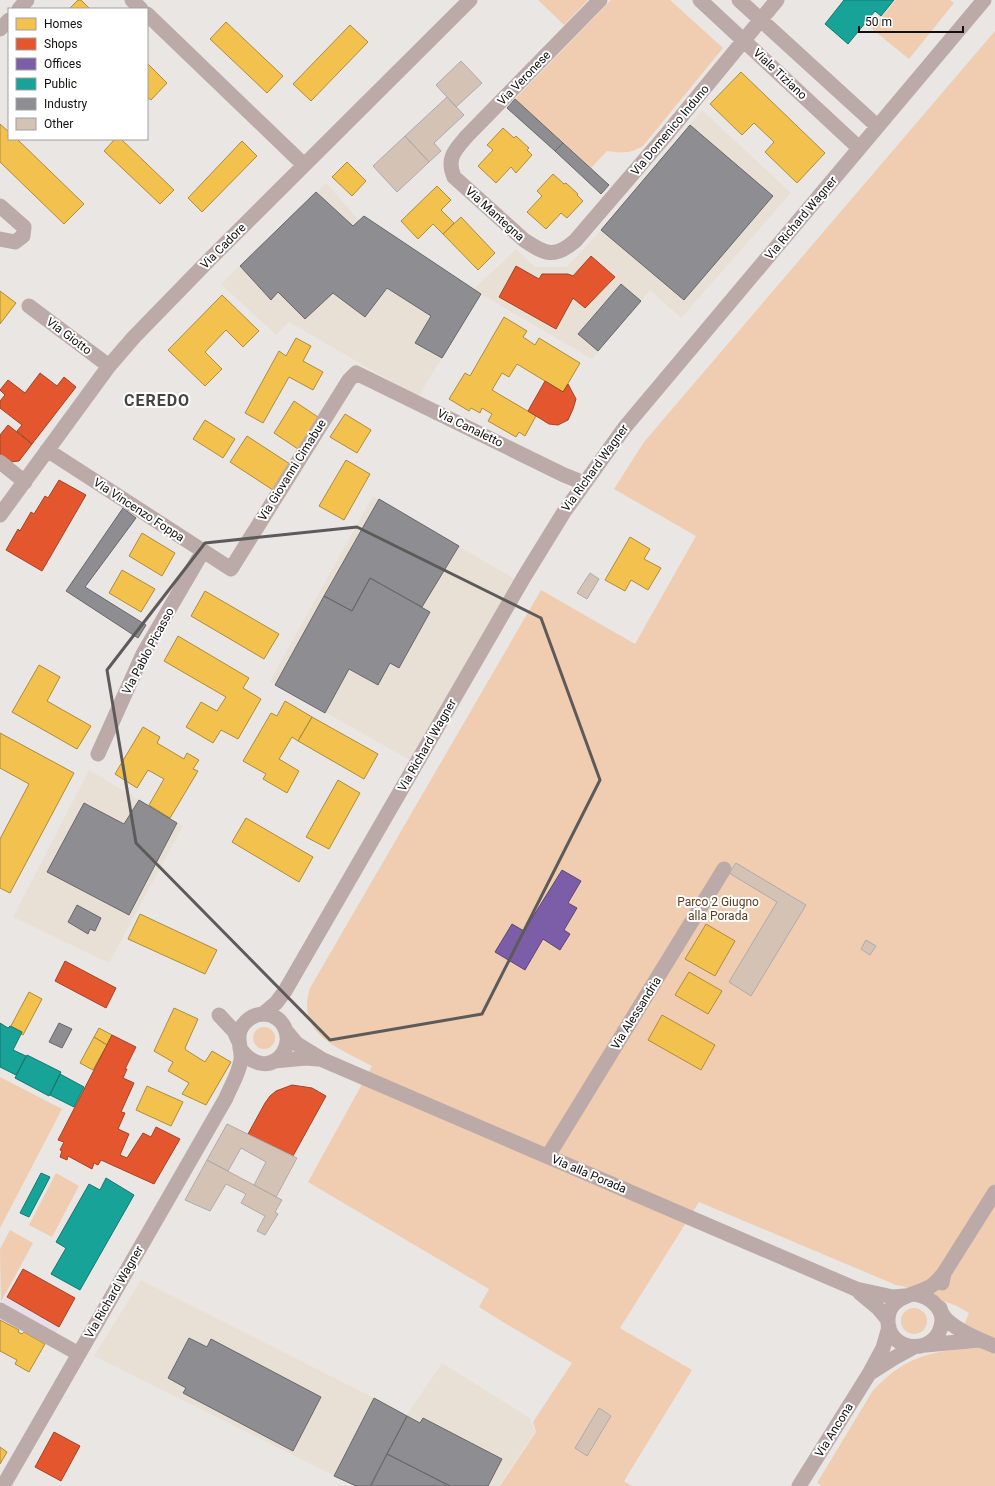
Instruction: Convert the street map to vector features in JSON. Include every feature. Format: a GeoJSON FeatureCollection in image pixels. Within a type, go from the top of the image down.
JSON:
{"type":"FeatureCollection","features":[{"type":"Feature","properties":{"kind":"street"},"geometry":{"type":"LineString","coordinates":[[20,8],[27,0]]}},
{"type":"Feature","properties":{"kind":"street"},"geometry":{"type":"LineString","coordinates":[[132,0],[140,8]]}},
{"type":"Feature","properties":{"kind":"street","name":"Via Cadore"},"geometry":{"type":"LineString","coordinates":[[0,515],[109,366],[155,315],[470,0]]}},
{"type":"Feature","properties":{"kind":"street","name":"Via Veronese"},"geometry":{"type":"LineString","coordinates":[[451,158],[455,150],[467,136],[600,0]]}},
{"type":"Feature","properties":{"kind":"street","name":"Viale Tiziano"},"geometry":{"type":"LineString","coordinates":[[700,0],[858,148]]}},
{"type":"Feature","properties":{"kind":"street"},"geometry":{"type":"LineString","coordinates":[[739,0],[877,126]]}},
{"type":"Feature","properties":{"kind":"street","name":"Via Domenico Induno"},"geometry":{"type":"LineString","coordinates":[[556,253],[575,241],[666,135],[777,0]]}},
{"type":"Feature","properties":{"kind":"street","name":"Via Richard Wagner"},"geometry":{"type":"LineString","coordinates":[[263,1014],[276,1003],[285,991],[524,577],[564,512],[584,483],[625,427],[795,226],[858,148],[984,0]]}},
{"type":"Feature","properties":{"kind":"street"},"geometry":{"type":"LineString","coordinates":[[148,15],[304,165]]}},
{"type":"Feature","properties":{"kind":"street"},"geometry":{"type":"LineString","coordinates":[[0,30],[8,21]]}},
{"type":"Feature","properties":{"kind":"street","name":"Via Mantegna"},"geometry":{"type":"LineString","coordinates":[[451,158],[450,168],[454,177],[474,196],[524,240],[536,248],[547,252],[556,253]]}},
{"type":"Feature","properties":{"kind":"street"},"geometry":{"type":"LineString","coordinates":[[0,206],[24,227],[23,236],[15,242],[0,239]]}},
{"type":"Feature","properties":{"kind":"street","name":"Via Giotto"},"geometry":{"type":"LineString","coordinates":[[29,306],[109,366]]}},
{"type":"Feature","properties":{"kind":"street","name":"Via Canaletto"},"geometry":{"type":"LineString","coordinates":[[356,373],[564,475],[584,483]]}},
{"type":"Feature","properties":{"kind":"street","name":"Via Giovanni Cimabue"},"geometry":{"type":"LineString","coordinates":[[231,569],[349,380],[356,373]]}},
{"type":"Feature","properties":{"kind":"street","name":"Via Vincenzo Foppa"},"geometry":{"type":"LineString","coordinates":[[47,450],[231,569]]}},
{"type":"Feature","properties":{"kind":"street"},"geometry":{"type":"LineString","coordinates":[[0,462],[25,482]]}},
{"type":"Feature","properties":{"kind":"street","name":"Via Pablo Picasso"},"geometry":{"type":"LineString","coordinates":[[98,754],[143,654],[203,551]]}},
{"type":"Feature","properties":{"kind":"street","name":"Via Alessandria"},"geometry":{"type":"LineString","coordinates":[[548,1156],[724,869]]}},
{"type":"Feature","properties":{"kind":"street","name":"Via Richard Wagner"},"geometry":{"type":"LineString","coordinates":[[285,991],[282,1006],[285,1029]]}},
{"type":"Feature","properties":{"kind":"street"},"geometry":{"type":"LineString","coordinates":[[239,1044],[240,1032],[243,1025],[248,1019],[256,1015],[263,1014],[275,1017],[285,1029],[288,1040],[286,1049],[281,1055],[271,1062],[258,1063],[244,1055],[239,1044],[234,1031],[219,1015],[231,1018],[248,1019]]}},
{"type":"Feature","properties":{"kind":"street","name":"Via alla Porada"},"geometry":{"type":"LineString","coordinates":[[285,1029],[297,1044],[322,1060],[856,1289],[893,1297],[909,1295]]}},
{"type":"Feature","properties":{"kind":"street","name":"Via Richard Wagner"},"geometry":{"type":"LineString","coordinates":[[3,1486],[226,1098],[240,1066],[241,1060],[239,1044]]}},
{"type":"Feature","properties":{"kind":"street","name":"Via alla Porada"},"geometry":{"type":"LineString","coordinates":[[271,1062],[306,1058],[322,1060]]}},
{"type":"Feature","properties":{"kind":"street","name":"Via Richard Wagner"},"geometry":{"type":"LineString","coordinates":[[226,1098],[245,1075],[271,1062]]}},
{"type":"Feature","properties":{"kind":"street"},"geometry":{"type":"LineString","coordinates":[[980,1340],[907,1346],[896,1340],[891,1334],[888,1323],[892,1306],[897,1300],[931,1286],[944,1274],[995,1192]]}},
{"type":"Feature","properties":{"kind":"street"},"geometry":{"type":"LineString","coordinates":[[920,1346],[931,1342],[939,1331],[941,1318],[940,1291],[944,1274]]}},
{"type":"Feature","properties":{"kind":"street","name":"Via alla Porada"},"geometry":{"type":"LineString","coordinates":[[856,1289],[878,1308],[888,1323]]}},
{"type":"Feature","properties":{"kind":"street"},"geometry":{"type":"LineString","coordinates":[[909,1295],[922,1295],[930,1298],[936,1304],[947,1321],[955,1327],[995,1346]]}},
{"type":"Feature","properties":{"kind":"street"},"geometry":{"type":"LineString","coordinates":[[0,1310],[78,1354]]}},
{"type":"Feature","properties":{"kind":"street","name":"Via Ancona"},"geometry":{"type":"LineString","coordinates":[[799,1486],[869,1374],[883,1348],[888,1323]]}},
{"type":"Feature","properties":{"kind":"street","name":"Via Ancona"},"geometry":{"type":"LineString","coordinates":[[869,1374],[894,1358],[920,1346]]}},
{"type":"Feature","properties":{"kind":"highlighted area"},"geometry":{"type":"Polygon","coordinates":[[[357,527],[541,618],[600,780],[482,1014],[330,1040],[136,843],[107,670],[205,543],[357,527]]]}},
{"type":"Feature","properties":{"kind":"shaded area"},"geometry":{"type":"Polygon","coordinates":[[[702,110],[791,193],[681,318],[650,290],[592,359],[481,294],[418,397],[289,322],[276,335],[221,284],[326,183],[359,220],[364,216],[474,289],[516,249],[535,267],[567,267],[601,230],[702,110]]]}},
{"type":"Feature","properties":{"kind":"shaded area"},"geometry":{"type":"Polygon","coordinates":[[[373,496],[518,581],[413,762],[270,681],[373,496]]]}},
{"type":"Feature","properties":{"kind":"shaded area"},"geometry":{"type":"Polygon","coordinates":[[[89,770],[183,826],[109,963],[13,917],[89,770]]]}},
{"type":"Feature","properties":{"kind":"shaded area"},"geometry":{"type":"Polygon","coordinates":[[[23,1269],[75,1298],[54,1336],[0,1306],[23,1269]]]}},
{"type":"Feature","properties":{"kind":"shaded area"},"geometry":{"type":"Polygon","coordinates":[[[141,1280],[374,1398],[406,1416],[442,1363],[530,1418],[535,1432],[499,1486],[355,1486],[94,1356],[141,1280]]]}},
{"type":"Feature","properties":{"kind":"green space"},"geometry":{"type":"Polygon","coordinates":[[[538,0],[588,0],[564,25],[538,0]]]}},
{"type":"Feature","properties":{"kind":"green space"},"geometry":{"type":"Polygon","coordinates":[[[611,0],[670,0],[723,48],[643,146],[625,152],[607,151],[591,168],[515,99],[611,0]]]}},
{"type":"Feature","properties":{"kind":"green space"},"geometry":{"type":"Polygon","coordinates":[[[896,0],[950,0],[954,3],[909,59],[872,29],[896,0]]]}},
{"type":"Feature","properties":{"kind":"green space","name":"Parco 2 Giugno alla Porada"},"geometry":{"type":"Polygon","coordinates":[[[995,31],[995,1486],[822,1486],[817,1483],[872,1392],[890,1375],[908,1362],[929,1354],[954,1350],[969,1313],[957,1306],[896,1285],[699,1202],[620,1328],[692,1370],[624,1481],[632,1486],[500,1486],[536,1432],[533,1422],[572,1363],[479,1307],[489,1289],[308,1182],[372,1066],[334,1046],[323,1038],[314,1028],[309,1017],[307,1004],[310,988],[541,590],[635,644],[696,536],[614,489],[644,442],[995,31]]]}},
{"type":"Feature","properties":{"kind":"green space"},"geometry":{"type":"Polygon","coordinates":[[[264,1027],[272,1030],[275,1038],[272,1046],[264,1049],[256,1046],[253,1038],[256,1030],[264,1027]]]}},
{"type":"Feature","properties":{"kind":"green space"},"geometry":{"type":"Polygon","coordinates":[[[0,1077],[62,1109],[0,1228],[0,1077]]]}},
{"type":"Feature","properties":{"kind":"green space"},"geometry":{"type":"Polygon","coordinates":[[[56,1173],[79,1186],[52,1237],[29,1225],[56,1173]]]}},
{"type":"Feature","properties":{"kind":"green space"},"geometry":{"type":"Polygon","coordinates":[[[10,1230],[33,1243],[1,1302],[0,1249],[10,1230]]]}},
{"type":"Feature","properties":{"kind":"green space"},"geometry":{"type":"Polygon","coordinates":[[[914,1308],[923,1312],[927,1321],[923,1330],[914,1334],[905,1330],[901,1321],[905,1312],[914,1308]]]}},
{"type":"Feature","properties":{"kind":"building: Homes"},"geometry":{"type":"Polygon","coordinates":[[[78,0],[81,0],[89,8],[70,8],[78,0]]]}},
{"type":"Feature","properties":{"kind":"building: Homes"},"geometry":{"type":"Polygon","coordinates":[[[226,22],[283,76],[267,93],[210,39],[226,22]]]}},
{"type":"Feature","properties":{"kind":"building: Homes"},"geometry":{"type":"Polygon","coordinates":[[[350,25],[368,42],[311,101],[293,84],[350,25]]]}},
{"type":"Feature","properties":{"kind":"building: Homes"},"geometry":{"type":"Polygon","coordinates":[[[148,64],[167,83],[151,100],[148,98],[148,64]]]}},
{"type":"Feature","properties":{"kind":"building: Homes"},"geometry":{"type":"Polygon","coordinates":[[[741,72],[825,153],[797,183],[765,152],[774,142],[754,123],[742,135],[710,104],[741,72]]]}},
{"type":"Feature","properties":{"kind":"building: Homes"},"geometry":{"type":"Polygon","coordinates":[[[0,124],[8,131],[8,140],[18,140],[84,204],[64,224],[0,162],[0,124]]]}},
{"type":"Feature","properties":{"kind":"building: Homes"},"geometry":{"type":"Polygon","coordinates":[[[503,128],[514,138],[516,136],[529,148],[527,150],[532,155],[516,173],[511,167],[496,183],[478,166],[493,150],[487,145],[503,128]]]}},
{"type":"Feature","properties":{"kind":"building: Homes"},"geometry":{"type":"Polygon","coordinates":[[[114,140],[122,140],[174,190],[160,204],[104,151],[114,140]]]}},
{"type":"Feature","properties":{"kind":"building: Homes"},"geometry":{"type":"Polygon","coordinates":[[[242,141],[257,156],[202,212],[188,198],[242,141]]]}},
{"type":"Feature","properties":{"kind":"building: Homes"},"geometry":{"type":"Polygon","coordinates":[[[347,162],[366,181],[352,196],[332,177],[347,162]]]}},
{"type":"Feature","properties":{"kind":"building: Homes"},"geometry":{"type":"Polygon","coordinates":[[[553,174],[564,184],[566,183],[583,201],[567,218],[561,213],[546,229],[527,212],[542,196],[537,191],[553,174]]]}},
{"type":"Feature","properties":{"kind":"building: Homes"},"geometry":{"type":"Polygon","coordinates":[[[437,186],[451,200],[441,210],[454,223],[443,234],[433,224],[418,239],[401,221],[437,186]]]}},
{"type":"Feature","properties":{"kind":"building: Homes"},"geometry":{"type":"Polygon","coordinates":[[[461,217],[495,253],[478,270],[443,234],[461,217]]]}},
{"type":"Feature","properties":{"kind":"building: Homes"},"geometry":{"type":"Polygon","coordinates":[[[0,291],[16,303],[0,324],[0,291]]]}},
{"type":"Feature","properties":{"kind":"building: Homes"},"geometry":{"type":"Polygon","coordinates":[[[222,295],[259,331],[243,347],[226,330],[205,352],[222,369],[205,386],[168,350],[222,295]]]}},
{"type":"Feature","properties":{"kind":"building: Homes"},"geometry":{"type":"Polygon","coordinates":[[[504,317],[527,331],[523,337],[535,345],[539,338],[580,363],[563,392],[517,364],[509,377],[502,373],[492,390],[536,416],[525,436],[519,432],[516,437],[488,421],[492,414],[482,408],[480,413],[471,408],[469,411],[449,399],[465,373],[470,376],[504,317]]]}},
{"type":"Feature","properties":{"kind":"building: Homes"},"geometry":{"type":"Polygon","coordinates":[[[296,338],[311,346],[303,361],[323,372],[313,390],[289,377],[263,423],[245,413],[279,351],[286,356],[296,338]]]}},
{"type":"Feature","properties":{"kind":"building: Homes"},"geometry":{"type":"Polygon","coordinates":[[[294,401],[318,417],[298,449],[274,433],[294,401]]]}},
{"type":"Feature","properties":{"kind":"building: Homes"},"geometry":{"type":"Polygon","coordinates":[[[345,414],[371,430],[357,453],[330,437],[345,414]]]}},
{"type":"Feature","properties":{"kind":"building: Homes"},"geometry":{"type":"Polygon","coordinates":[[[205,420],[235,439],[223,458],[193,439],[205,420]]]}},
{"type":"Feature","properties":{"kind":"building: Homes"},"geometry":{"type":"Polygon","coordinates":[[[247,436],[293,466],[276,492],[230,462],[247,436]]]}},
{"type":"Feature","properties":{"kind":"building: Homes"},"geometry":{"type":"Polygon","coordinates":[[[346,460],[370,474],[344,520],[319,506],[346,460]]]}},
{"type":"Feature","properties":{"kind":"building: Homes"},"geometry":{"type":"Polygon","coordinates":[[[142,533],[175,553],[162,576],[129,556],[142,533]]]}},
{"type":"Feature","properties":{"kind":"building: Homes"},"geometry":{"type":"Polygon","coordinates":[[[630,537],[650,549],[644,559],[661,568],[648,590],[631,580],[625,591],[605,580],[630,537]]]}},
{"type":"Feature","properties":{"kind":"building: Homes"},"geometry":{"type":"Polygon","coordinates":[[[122,570],[155,589],[141,612],[109,593],[122,570]]]}},
{"type":"Feature","properties":{"kind":"building: Homes"},"geometry":{"type":"Polygon","coordinates":[[[205,591],[279,634],[264,659],[191,616],[205,591]]]}},
{"type":"Feature","properties":{"kind":"building: Homes"},"geometry":{"type":"Polygon","coordinates":[[[178,636],[249,678],[243,688],[261,699],[238,739],[221,730],[213,743],[186,727],[201,702],[217,711],[226,697],[164,661],[178,636]]]}},
{"type":"Feature","properties":{"kind":"building: Homes"},"geometry":{"type":"Polygon","coordinates":[[[39,665],[60,677],[47,701],[91,726],[77,749],[12,712],[39,665]]]}},
{"type":"Feature","properties":{"kind":"building: Homes"},"geometry":{"type":"Polygon","coordinates":[[[285,701],[312,717],[298,741],[292,737],[279,759],[299,771],[287,793],[263,779],[266,774],[243,761],[271,713],[277,716],[285,701]]]}},
{"type":"Feature","properties":{"kind":"building: Homes"},"geometry":{"type":"Polygon","coordinates":[[[312,717],[378,754],[364,779],[298,741],[312,717]]]}},
{"type":"Feature","properties":{"kind":"building: Homes"},"geometry":{"type":"Polygon","coordinates":[[[143,727],[160,737],[157,743],[184,759],[187,753],[199,760],[193,769],[198,771],[170,818],[149,805],[164,779],[148,770],[137,788],[115,774],[143,727]]]}},
{"type":"Feature","properties":{"kind":"building: Homes"},"geometry":{"type":"Polygon","coordinates":[[[0,733],[74,773],[10,893],[0,888],[0,839],[29,784],[0,768],[0,733]]]}},
{"type":"Feature","properties":{"kind":"building: Homes"},"geometry":{"type":"Polygon","coordinates":[[[338,780],[360,793],[329,849],[306,837],[338,780]]]}},
{"type":"Feature","properties":{"kind":"building: Homes"},"geometry":{"type":"Polygon","coordinates":[[[246,818],[313,857],[299,882],[232,842],[246,818]]]}},
{"type":"Feature","properties":{"kind":"building: Homes"},"geometry":{"type":"Polygon","coordinates":[[[140,914],[217,950],[205,974],[128,939],[140,914]]]}},
{"type":"Feature","properties":{"kind":"building: Homes"},"geometry":{"type":"Polygon","coordinates":[[[706,924],[735,941],[715,976],[685,959],[706,924]]]}},
{"type":"Feature","properties":{"kind":"building: Homes"},"geometry":{"type":"Polygon","coordinates":[[[689,972],[722,991],[708,1014],[675,995],[689,972]]]}},
{"type":"Feature","properties":{"kind":"building: Homes"},"geometry":{"type":"Polygon","coordinates":[[[29,992],[42,999],[23,1035],[21,1034],[22,1032],[11,1026],[29,992]]]}},
{"type":"Feature","properties":{"kind":"building: Homes"},"geometry":{"type":"Polygon","coordinates":[[[174,1008],[198,1019],[185,1048],[186,1050],[205,1062],[212,1051],[231,1062],[206,1105],[182,1094],[189,1083],[168,1071],[173,1062],[154,1051],[174,1008]]]}},
{"type":"Feature","properties":{"kind":"building: Homes"},"geometry":{"type":"Polygon","coordinates":[[[662,1015],[715,1045],[701,1070],[648,1040],[662,1015]]]}},
{"type":"Feature","properties":{"kind":"building: Homes"},"geometry":{"type":"Polygon","coordinates":[[[99,1028],[112,1035],[107,1045],[94,1037],[99,1028]]]}},
{"type":"Feature","properties":{"kind":"building: Homes"},"geometry":{"type":"Polygon","coordinates":[[[94,1037],[107,1045],[93,1070],[80,1063],[94,1037]]]}},
{"type":"Feature","properties":{"kind":"building: Homes"},"geometry":{"type":"Polygon","coordinates":[[[147,1086],[183,1102],[171,1126],[136,1110],[147,1086]]]}},
{"type":"Feature","properties":{"kind":"building: Homes"},"geometry":{"type":"Polygon","coordinates":[[[0,1320],[19,1330],[18,1332],[22,1334],[24,1332],[45,1344],[29,1372],[15,1364],[17,1360],[0,1351],[0,1320]]]}},
{"type":"Feature","properties":{"kind":"building: Homes"},"geometry":{"type":"Polygon","coordinates":[[[0,1447],[7,1452],[0,1464],[0,1447]]]}},
{"type":"Feature","properties":{"kind":"building: Shops"},"geometry":{"type":"Polygon","coordinates":[[[591,256],[615,277],[585,308],[573,298],[556,329],[499,297],[516,266],[539,279],[542,274],[568,274],[573,276],[591,256]]]}},
{"type":"Feature","properties":{"kind":"building: Shops"},"geometry":{"type":"Polygon","coordinates":[[[40,373],[57,386],[64,377],[76,387],[32,444],[17,431],[22,425],[0,408],[0,401],[5,395],[0,390],[8,380],[25,393],[40,373]]]}},
{"type":"Feature","properties":{"kind":"building: Shops"},"geometry":{"type":"Polygon","coordinates":[[[545,381],[563,392],[568,384],[576,399],[568,420],[558,425],[549,424],[528,411],[545,381]]]}},
{"type":"Feature","properties":{"kind":"building: Shops"},"geometry":{"type":"Polygon","coordinates":[[[8,425],[32,444],[19,461],[10,462],[0,454],[0,435],[8,425]]]}},
{"type":"Feature","properties":{"kind":"building: Shops"},"geometry":{"type":"Polygon","coordinates":[[[59,480],[86,495],[42,571],[6,550],[18,529],[20,531],[31,512],[34,514],[45,496],[48,498],[59,480]]]}},
{"type":"Feature","properties":{"kind":"building: Shops"},"geometry":{"type":"Polygon","coordinates":[[[65,961],[116,988],[106,1008],[55,981],[65,961]]]}},
{"type":"Feature","properties":{"kind":"building: Shops"},"geometry":{"type":"Polygon","coordinates":[[[112,1035],[136,1047],[125,1069],[127,1069],[123,1078],[134,1083],[121,1112],[125,1113],[118,1129],[129,1134],[120,1155],[127,1158],[143,1133],[151,1137],[156,1127],[180,1139],[154,1184],[101,1160],[98,1165],[94,1163],[92,1169],[68,1156],[67,1160],[60,1157],[62,1151],[60,1150],[64,1142],[58,1140],[112,1035]]]}},
{"type":"Feature","properties":{"kind":"building: Shops"},"geometry":{"type":"Polygon","coordinates":[[[292,1085],[312,1088],[326,1096],[293,1156],[248,1134],[270,1096],[276,1091],[292,1085]]]}},
{"type":"Feature","properties":{"kind":"building: Shops"},"geometry":{"type":"Polygon","coordinates":[[[23,1269],[75,1298],[59,1327],[7,1297],[23,1269]]]}},
{"type":"Feature","properties":{"kind":"building: Shops"},"geometry":{"type":"Polygon","coordinates":[[[54,1432],[80,1446],[61,1481],[35,1467],[54,1432]]]}},
{"type":"Feature","properties":{"kind":"building: Offices"},"geometry":{"type":"Polygon","coordinates":[[[562,870],[581,881],[568,903],[577,908],[564,930],[570,934],[560,950],[543,939],[525,970],[495,952],[512,924],[524,931],[562,870]]]}},
{"type":"Feature","properties":{"kind":"building: Public"},"geometry":{"type":"Polygon","coordinates":[[[844,0],[894,0],[881,16],[875,11],[848,44],[825,24],[844,0]]]}},
{"type":"Feature","properties":{"kind":"building: Public"},"geometry":{"type":"Polygon","coordinates":[[[0,1023],[8,1028],[10,1026],[22,1032],[13,1050],[26,1056],[16,1075],[0,1067],[0,1023]]]}},
{"type":"Feature","properties":{"kind":"building: Public"},"geometry":{"type":"Polygon","coordinates":[[[27,1055],[61,1072],[49,1096],[15,1078],[27,1055]]]}},
{"type":"Feature","properties":{"kind":"building: Public"},"geometry":{"type":"Polygon","coordinates":[[[60,1074],[84,1087],[74,1107],[50,1095],[60,1074]]]}},
{"type":"Feature","properties":{"kind":"building: Public"},"geometry":{"type":"Polygon","coordinates":[[[41,1173],[50,1177],[29,1217],[20,1213],[41,1173]]]}},
{"type":"Feature","properties":{"kind":"building: Public"},"geometry":{"type":"Polygon","coordinates":[[[106,1178],[134,1195],[80,1290],[51,1274],[66,1248],[56,1242],[89,1184],[100,1190],[106,1178]]]}},
{"type":"Feature","properties":{"kind":"building: Industry"},"geometry":{"type":"Polygon","coordinates":[[[515,99],[563,143],[555,151],[507,108],[515,99]]]}},
{"type":"Feature","properties":{"kind":"building: Industry"},"geometry":{"type":"Polygon","coordinates":[[[690,125],[773,196],[684,300],[601,230],[690,125]]]}},
{"type":"Feature","properties":{"kind":"building: Industry"},"geometry":{"type":"Polygon","coordinates":[[[563,143],[609,185],[601,194],[555,151],[563,143]]]}},
{"type":"Feature","properties":{"kind":"building: Industry"},"geometry":{"type":"Polygon","coordinates":[[[316,192],[353,226],[364,216],[481,294],[442,358],[415,343],[431,316],[387,288],[365,317],[333,293],[305,319],[278,292],[271,300],[240,266],[316,192]]]}},
{"type":"Feature","properties":{"kind":"building: Industry"},"geometry":{"type":"Polygon","coordinates":[[[621,284],[641,301],[598,351],[578,334],[621,284]]]}},
{"type":"Feature","properties":{"kind":"building: Industry"},"geometry":{"type":"Polygon","coordinates":[[[379,499],[459,546],[422,607],[370,578],[352,611],[324,596],[379,499]]]}},
{"type":"Feature","properties":{"kind":"building: Industry"},"geometry":{"type":"Polygon","coordinates":[[[123,508],[136,518],[85,587],[146,625],[138,638],[66,591],[123,508]]]}},
{"type":"Feature","properties":{"kind":"building: Industry"},"geometry":{"type":"Polygon","coordinates":[[[370,578],[430,612],[399,668],[390,663],[378,685],[349,669],[325,713],[275,685],[324,596],[352,611],[370,578]]]}},
{"type":"Feature","properties":{"kind":"building: Industry"},"geometry":{"type":"Polygon","coordinates":[[[139,800],[177,823],[129,915],[47,872],[84,803],[124,824],[139,800]]]}},
{"type":"Feature","properties":{"kind":"building: Industry"},"geometry":{"type":"Polygon","coordinates":[[[77,905],[101,918],[95,931],[90,929],[88,934],[68,922],[77,905]]]}},
{"type":"Feature","properties":{"kind":"building: Industry"},"geometry":{"type":"Polygon","coordinates":[[[59,1023],[72,1029],[62,1048],[49,1042],[59,1023]]]}},
{"type":"Feature","properties":{"kind":"building: Industry"},"geometry":{"type":"Polygon","coordinates":[[[189,1338],[207,1347],[211,1339],[321,1397],[293,1451],[183,1393],[186,1388],[168,1378],[189,1338]]]}},
{"type":"Feature","properties":{"kind":"building: Industry"},"geometry":{"type":"Polygon","coordinates":[[[374,1398],[407,1416],[370,1486],[356,1486],[334,1476],[374,1398]]]}},
{"type":"Feature","properties":{"kind":"building: Industry"},"geometry":{"type":"Polygon","coordinates":[[[407,1416],[420,1423],[423,1418],[502,1459],[488,1486],[450,1486],[387,1454],[407,1416]]]}},
{"type":"Feature","properties":{"kind":"building: Industry"},"geometry":{"type":"Polygon","coordinates":[[[387,1454],[450,1486],[371,1486],[387,1454]]]}},
{"type":"Feature","properties":{"kind":"building: Other"},"geometry":{"type":"Polygon","coordinates":[[[461,61],[482,83],[456,107],[436,85],[461,61]]]}},
{"type":"Feature","properties":{"kind":"building: Other"},"geometry":{"type":"Polygon","coordinates":[[[447,97],[464,115],[434,143],[441,151],[429,162],[405,136],[447,97]]]}},
{"type":"Feature","properties":{"kind":"building: Other"},"geometry":{"type":"Polygon","coordinates":[[[405,136],[429,162],[397,192],[373,166],[405,136]]]}},
{"type":"Feature","properties":{"kind":"building: Other"},"geometry":{"type":"Polygon","coordinates":[[[590,573],[599,579],[587,599],[577,593],[590,573]]]}},
{"type":"Feature","properties":{"kind":"building: Other"},"geometry":{"type":"Polygon","coordinates":[[[736,863],[806,905],[751,996],[729,982],[777,902],[729,873],[736,863]]]}},
{"type":"Feature","properties":{"kind":"building: Other"},"geometry":{"type":"Polygon","coordinates":[[[866,940],[876,946],[870,955],[861,949],[866,940]]]}},
{"type":"Feature","properties":{"kind":"building: Other"},"geometry":{"type":"Polygon","coordinates":[[[227,1124],[297,1158],[276,1197],[254,1185],[266,1162],[241,1148],[228,1171],[207,1160],[227,1124]]]}},
{"type":"Feature","properties":{"kind":"building: Other"},"geometry":{"type":"Polygon","coordinates":[[[207,1160],[282,1200],[275,1212],[278,1214],[265,1235],[257,1231],[265,1216],[241,1203],[246,1194],[226,1184],[210,1211],[185,1200],[207,1160]]]}},
{"type":"Feature","properties":{"kind":"building: Other"},"geometry":{"type":"Polygon","coordinates":[[[599,1408],[611,1416],[587,1456],[575,1448],[599,1408]]]}},
{"type":"Feature","properties":{"kind":"district","name":"CEREDO"},"geometry":{"type":"Point","coordinates":[157,400]}}]}
